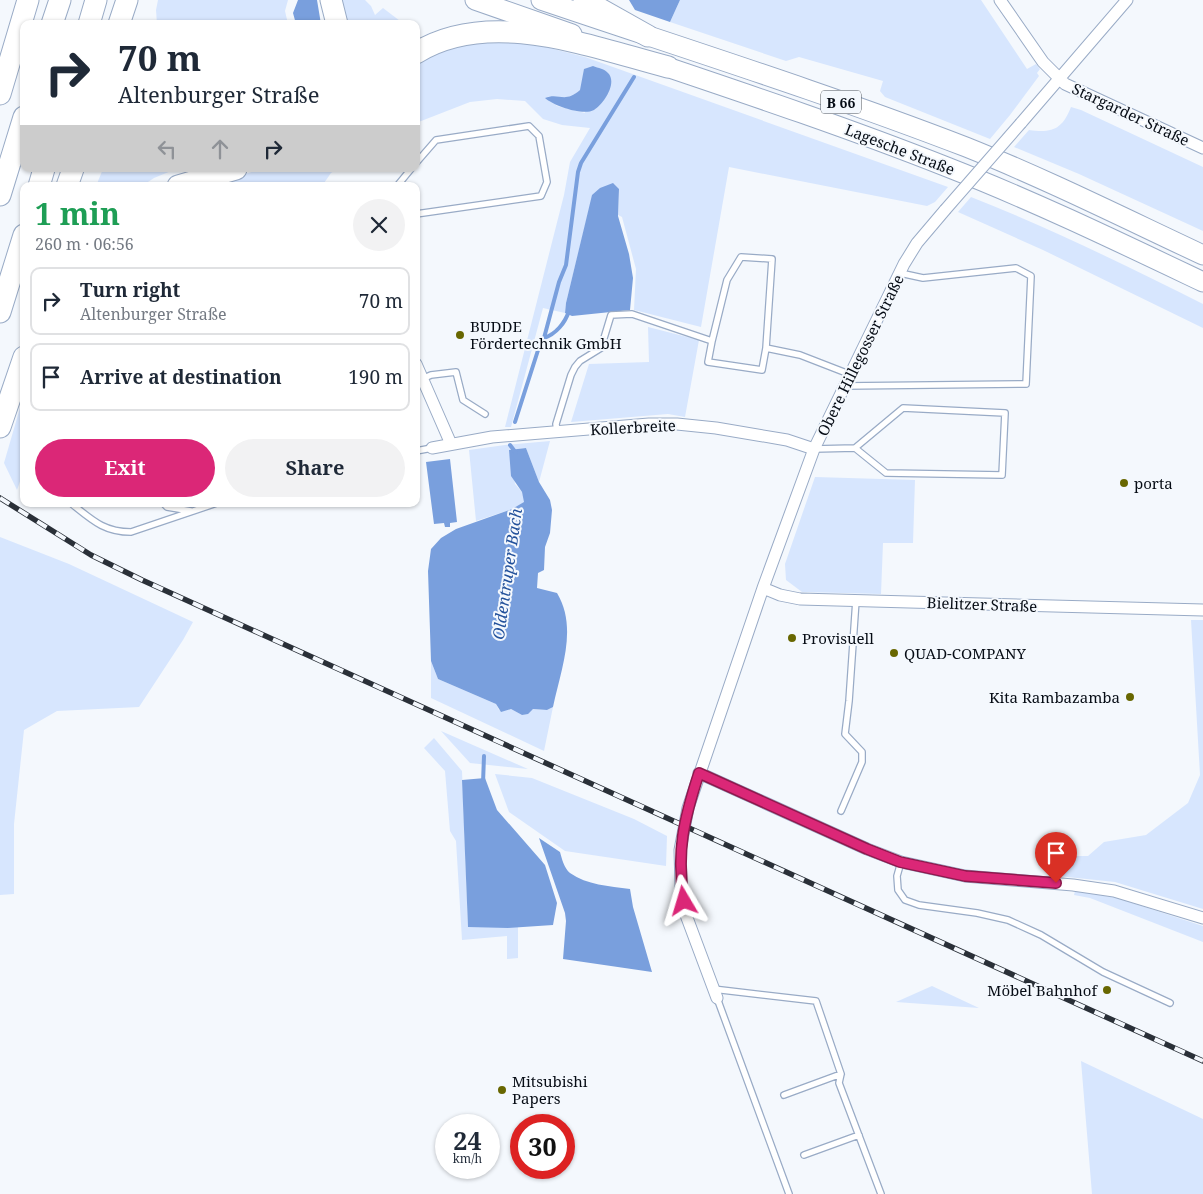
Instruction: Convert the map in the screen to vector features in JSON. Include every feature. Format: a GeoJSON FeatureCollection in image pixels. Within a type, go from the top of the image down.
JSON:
{"type":"FeatureCollection","features":[{"type":"Feature","properties":{"kind":"highway"},"geometry":{"type":"LineString","coordinates":[[22,20],[28,0]]}},
{"type":"Feature","properties":{"kind":"highway"},"geometry":{"type":"LineString","coordinates":[[53,20],[60,0]]}},
{"type":"Feature","properties":{"kind":"highway"},"geometry":{"type":"LineString","coordinates":[[90,20],[96,0]]}},
{"type":"Feature","properties":{"kind":"highway"},"geometry":{"type":"LineString","coordinates":[[120,20],[127,0]]}},
{"type":"Feature","properties":{"kind":"highway"},"geometry":{"type":"LineString","coordinates":[[132,20],[135,0]]}},
{"type":"Feature","properties":{"kind":"highway"},"geometry":{"type":"LineString","coordinates":[[330,0],[335,20]]}},
{"type":"Feature","properties":{"kind":"highway","name":"Lagesche Straße"},"geometry":{"type":"LineString","coordinates":[[475,0],[806,114],[950,168],[1071,219],[1203,282]]}},
{"type":"Feature","properties":{"kind":"highway","name":"Lagesche Straße"},"geometry":{"type":"LineString","coordinates":[[541,0],[812,92],[965,147],[1032,175],[1203,255]]}},
{"type":"Feature","properties":{"kind":"highway"},"geometry":{"type":"LineString","coordinates":[[584,0],[648,36]]}},
{"type":"Feature","properties":{"kind":"highway"},"geometry":{"type":"LineString","coordinates":[[0,94],[20,27]]}},
{"type":"Feature","properties":{"kind":"highway"},"geometry":{"type":"LineString","coordinates":[[420,51],[439,42],[460,36],[480,32],[510,33],[556,37],[668,67]]}},
{"type":"Feature","properties":{"kind":"highway"},"geometry":{"type":"LineString","coordinates":[[0,195],[20,131]]}},
{"type":"Feature","properties":{"kind":"highway"},"geometry":{"type":"LineString","coordinates":[[192,182],[226,172]]}},
{"type":"Feature","properties":{"kind":"highway"},"geometry":{"type":"LineString","coordinates":[[0,312],[20,248]]}},
{"type":"Feature","properties":{"kind":"highway"},"geometry":{"type":"LineString","coordinates":[[0,427],[20,365]]}},
{"type":"Feature","properties":{"kind":"street","name":"Stargarder Straße"},"geometry":{"type":"LineString","coordinates":[[1000,0],[1043,62],[1059,79],[1075,89],[1203,148]]}},
{"type":"Feature","properties":{"kind":"street","name":"Obere Hillegosser Straße"},"geometry":{"type":"LineString","coordinates":[[715,994],[686,915],[680,869],[680,850],[684,826],[699,773],[763,588],[814,449],[900,272],[917,243],[1127,0]]}},
{"type":"Feature","properties":{"kind":"street"},"geometry":{"type":"LineString","coordinates":[[420,374],[451,444]]}},
{"type":"Feature","properties":{"kind":"street","name":"Kollerbreite"},"geometry":{"type":"LineString","coordinates":[[432,448],[492,437],[648,424],[677,424],[716,428],[787,440],[814,449]]}},
{"type":"Feature","properties":{"kind":"street","name":"Bielitzer Straße"},"geometry":{"type":"LineString","coordinates":[[763,588],[780,595],[800,599],[1203,610]]}},
{"type":"Feature","properties":{"kind":"street"},"geometry":{"type":"LineString","coordinates":[[699,773],[900,862],[965,876],[1073,884],[1114,891],[1203,918]]}},
{"type":"Feature","properties":{"kind":"lane"},"geometry":{"type":"LineString","coordinates":[[420,158],[436,140],[530,126],[539,136],[547,182],[541,196],[420,213]]}},
{"type":"Feature","properties":{"kind":"lane"},"geometry":{"type":"LineString","coordinates":[[400,182],[409,172]]}},
{"type":"Feature","properties":{"kind":"lane"},"geometry":{"type":"LineString","coordinates":[[741,258],[772,259],[766,348],[762,370],[708,362],[712,341],[727,280],[741,258]]}},
{"type":"Feature","properties":{"kind":"lane"},"geometry":{"type":"LineString","coordinates":[[844,386],[1026,384],[1031,276],[1016,268],[923,278],[900,272]]}},
{"type":"Feature","properties":{"kind":"lane"},"geometry":{"type":"LineString","coordinates":[[557,432],[556,424],[571,375],[580,362],[601,348],[612,315],[632,314],[712,341]]}},
{"type":"Feature","properties":{"kind":"lane"},"geometry":{"type":"LineString","coordinates":[[766,348],[800,355],[849,374]]}},
{"type":"Feature","properties":{"kind":"lane"},"geometry":{"type":"LineString","coordinates":[[422,379],[431,375],[456,372],[463,400],[485,414]]}},
{"type":"Feature","properties":{"kind":"lane"},"geometry":{"type":"LineString","coordinates":[[814,449],[855,448],[903,408],[1005,413],[1002,475],[886,473],[855,448]]}},
{"type":"Feature","properties":{"kind":"lane"},"geometry":{"type":"LineString","coordinates":[[420,450],[432,448]]}},
{"type":"Feature","properties":{"kind":"lane"},"geometry":{"type":"LineString","coordinates":[[76,507],[98,524],[116,532],[131,532],[205,507]]}},
{"type":"Feature","properties":{"kind":"lane"},"geometry":{"type":"LineString","coordinates":[[167,507],[193,511]]}},
{"type":"Feature","properties":{"kind":"lane"},"geometry":{"type":"LineString","coordinates":[[841,811],[862,762],[862,752],[845,734],[856,600]]}},
{"type":"Feature","properties":{"kind":"lane"},"geometry":{"type":"LineString","coordinates":[[900,862],[897,876],[898,890],[906,900],[919,905],[977,913],[1008,920],[1041,935],[1103,972],[1170,1003]]}},
{"type":"Feature","properties":{"kind":"lane"},"geometry":{"type":"LineString","coordinates":[[789,1194],[715,994],[816,1001],[841,1074],[840,1083],[881,1194]]}},
{"type":"Feature","properties":{"kind":"lane"},"geometry":{"type":"LineString","coordinates":[[784,1095],[841,1074]]}},
{"type":"Feature","properties":{"kind":"lane"},"geometry":{"type":"LineString","coordinates":[[804,1155],[859,1135]]}},
{"type":"Feature","properties":{"kind":"shaded area"},"geometry":{"type":"Polygon","coordinates":[[[158,0],[288,0],[285,11],[287,20],[157,20],[158,0]]]}},
{"type":"Feature","properties":{"kind":"shaded area"},"geometry":{"type":"Polygon","coordinates":[[[341,0],[365,0],[371,6],[375,15],[383,8],[399,20],[346,20],[341,0]]]}},
{"type":"Feature","properties":{"kind":"shaded area"},"geometry":{"type":"Polygon","coordinates":[[[680,0],[981,0],[1027,69],[1036,64],[1040,69],[1037,73],[1039,76],[990,139],[885,97],[880,91],[883,81],[799,57],[786,61],[670,22],[680,0]]]}},
{"type":"Feature","properties":{"kind":"shaded area"},"geometry":{"type":"Polygon","coordinates":[[[480,41],[530,43],[585,57],[948,187],[935,202],[927,206],[729,167],[701,327],[634,310],[636,269],[622,217],[618,215],[619,189],[589,209],[565,313],[543,308],[511,427],[505,427],[564,195],[570,162],[590,128],[562,125],[543,119],[525,101],[497,99],[470,102],[420,121],[420,60],[433,54],[480,41]],[[580,90],[566,98],[549,97],[557,106],[585,113],[580,90]]]}},
{"type":"Feature","properties":{"kind":"shaded area"},"geometry":{"type":"Polygon","coordinates":[[[1071,107],[1203,167],[1203,231],[1079,174],[1014,147],[1029,130],[1044,131],[1060,125],[1068,115],[1071,107]]]}},
{"type":"Feature","properties":{"kind":"shaded area"},"geometry":{"type":"Polygon","coordinates":[[[102,172],[169,172],[148,182],[98,182],[102,172]]]}},
{"type":"Feature","properties":{"kind":"shaded area"},"geometry":{"type":"Polygon","coordinates":[[[251,172],[332,172],[325,182],[216,182],[251,172]]]}},
{"type":"Feature","properties":{"kind":"shaded area"},"geometry":{"type":"Polygon","coordinates":[[[971,197],[1059,234],[1203,304],[1203,328],[1043,250],[958,212],[971,197]]]}},
{"type":"Feature","properties":{"kind":"shaded area"},"geometry":{"type":"Polygon","coordinates":[[[648,327],[699,340],[685,417],[668,414],[571,422],[589,364],[649,362],[648,327]]]}},
{"type":"Feature","properties":{"kind":"shaded area"},"geometry":{"type":"Polygon","coordinates":[[[20,408],[20,481],[17,490],[4,463],[20,408]]]}},
{"type":"Feature","properties":{"kind":"shaded area"},"geometry":{"type":"Polygon","coordinates":[[[550,441],[539,482],[526,448],[509,450],[515,484],[522,492],[525,502],[512,509],[476,521],[469,450],[550,441]]]}},
{"type":"Feature","properties":{"kind":"shaded area"},"geometry":{"type":"Polygon","coordinates":[[[815,477],[915,480],[913,543],[883,543],[881,594],[802,592],[786,580],[785,564],[815,477]]]}},
{"type":"Feature","properties":{"kind":"shaded area"},"geometry":{"type":"Polygon","coordinates":[[[0,537],[69,564],[193,622],[139,707],[57,711],[24,730],[14,824],[14,894],[0,895],[0,537]]]}},
{"type":"Feature","properties":{"kind":"shaded area"},"geometry":{"type":"Polygon","coordinates":[[[1191,620],[1203,620],[1203,909],[1115,882],[1058,876],[1055,856],[1088,856],[1104,842],[1146,835],[1188,803],[1200,775],[1191,620]]]}},
{"type":"Feature","properties":{"kind":"shaded area"},"geometry":{"type":"Polygon","coordinates":[[[431,661],[438,679],[496,704],[499,710],[511,709],[522,715],[533,709],[547,710],[553,707],[544,751],[431,698],[431,661]]]}},
{"type":"Feature","properties":{"kind":"shaded area"},"geometry":{"type":"Polygon","coordinates":[[[441,731],[528,769],[470,763],[441,731]]]}},
{"type":"Feature","properties":{"kind":"shaded area"},"geometry":{"type":"Polygon","coordinates":[[[434,738],[462,771],[468,927],[518,927],[518,958],[507,959],[507,936],[462,940],[456,841],[450,831],[445,771],[424,748],[434,738]]]}},
{"type":"Feature","properties":{"kind":"shaded area"},"geometry":{"type":"Polygon","coordinates":[[[495,774],[532,778],[634,819],[667,836],[666,866],[565,851],[509,812],[495,774]]]}},
{"type":"Feature","properties":{"kind":"shaded area"},"geometry":{"type":"Polygon","coordinates":[[[1075,891],[1117,898],[1203,926],[1203,942],[1090,898],[1074,895],[1075,891]]]}},
{"type":"Feature","properties":{"kind":"shaded area"},"geometry":{"type":"Polygon","coordinates":[[[932,986],[979,1008],[896,1002],[932,986]]]}},
{"type":"Feature","properties":{"kind":"shaded area"},"geometry":{"type":"Polygon","coordinates":[[[1081,1061],[1203,1119],[1203,1194],[1092,1194],[1081,1061]]]}},
{"type":"Feature","properties":{"kind":"water"},"geometry":{"type":"Polygon","coordinates":[[[298,0],[317,0],[320,20],[295,20],[293,13],[298,0]]]}},
{"type":"Feature","properties":{"kind":"water"},"geometry":{"type":"Polygon","coordinates":[[[629,0],[680,0],[670,22],[635,10],[629,0]]]}},
{"type":"Feature","properties":{"kind":"water"},"geometry":{"type":"Polygon","coordinates":[[[593,66],[607,72],[611,77],[610,88],[605,99],[594,110],[589,112],[576,111],[555,104],[545,98],[554,96],[566,97],[580,90],[584,69],[593,66]]]}},
{"type":"Feature","properties":{"kind":"water"},"geometry":{"type":"Polygon","coordinates":[[[613,183],[619,189],[618,216],[629,254],[633,278],[630,310],[572,316],[565,313],[566,303],[592,195],[600,188],[613,183]]]}},
{"type":"Feature","properties":{"kind":"water"},"geometry":{"type":"Polygon","coordinates":[[[526,448],[539,482],[550,500],[552,510],[550,533],[545,547],[544,570],[538,573],[537,588],[557,593],[563,606],[567,634],[566,649],[553,707],[547,710],[533,709],[528,714],[522,715],[511,709],[501,712],[496,704],[438,679],[431,661],[428,571],[431,549],[441,538],[456,529],[512,509],[524,502],[522,492],[511,476],[509,450],[526,448]]]}},
{"type":"Feature","properties":{"kind":"water"},"geometry":{"type":"Polygon","coordinates":[[[450,459],[457,522],[450,523],[450,527],[445,527],[444,523],[434,524],[426,462],[450,459]]]}},
{"type":"Feature","properties":{"kind":"water"},"geometry":{"type":"Polygon","coordinates":[[[485,778],[497,810],[545,865],[557,903],[553,925],[508,928],[468,927],[462,780],[485,778]]]}},
{"type":"Feature","properties":{"kind":"water"},"geometry":{"type":"Polygon","coordinates":[[[539,838],[560,852],[566,869],[577,877],[598,884],[630,889],[633,907],[652,972],[563,959],[565,913],[539,838]]]}},
{"type":"Feature","properties":{"kind":"waterway","name":"Oldentruper Bach"},"geometry":{"type":"LineString","coordinates":[[515,422],[540,344],[544,338],[559,282],[566,265],[578,172],[581,163],[634,77]]}},
{"type":"Feature","properties":{"kind":"waterway"},"geometry":{"type":"LineString","coordinates":[[544,338],[560,328],[569,311]]}},
{"type":"Feature","properties":{"kind":"waterway","name":"Oldentruper Bach"},"geometry":{"type":"LineString","coordinates":[[510,445],[516,453]]}},
{"type":"Feature","properties":{"kind":"waterway","name":"Oldentruper Bach"},"geometry":{"type":"LineString","coordinates":[[483,783],[484,756]]}},
{"type":"Feature","properties":{"kind":"railway"},"geometry":{"type":"LineString","coordinates":[[0,498],[91,555],[142,580],[1203,1061]]}},
{"type":"Feature","properties":{"kind":"place","name":"BUDDE Fördertechnik GmbH"},"geometry":{"type":"Point","coordinates":[460,335]}},
{"type":"Feature","properties":{"kind":"place","name":"porta"},"geometry":{"type":"Point","coordinates":[1124,483]}},
{"type":"Feature","properties":{"kind":"place","name":"Provisuell"},"geometry":{"type":"Point","coordinates":[792,638]}},
{"type":"Feature","properties":{"kind":"place","name":"QUAD-COMPANY"},"geometry":{"type":"Point","coordinates":[894,653]}},
{"type":"Feature","properties":{"kind":"place","name":"Kita Rambazamba"},"geometry":{"type":"Point","coordinates":[1130,697]}},
{"type":"Feature","properties":{"kind":"place","name":"Möbel Bahnhof"},"geometry":{"type":"Point","coordinates":[1107,990]}},
{"type":"Feature","properties":{"kind":"place","name":"Mitsubishi Papers"},"geometry":{"type":"Point","coordinates":[502,1090]}},
{"type":"Feature","properties":{"kind":"route"},"geometry":{"type":"LineString","coordinates":[[684,901],[680,850],[688,808],[699,773],[900,862],[965,876],[1056,883]]}}]}
